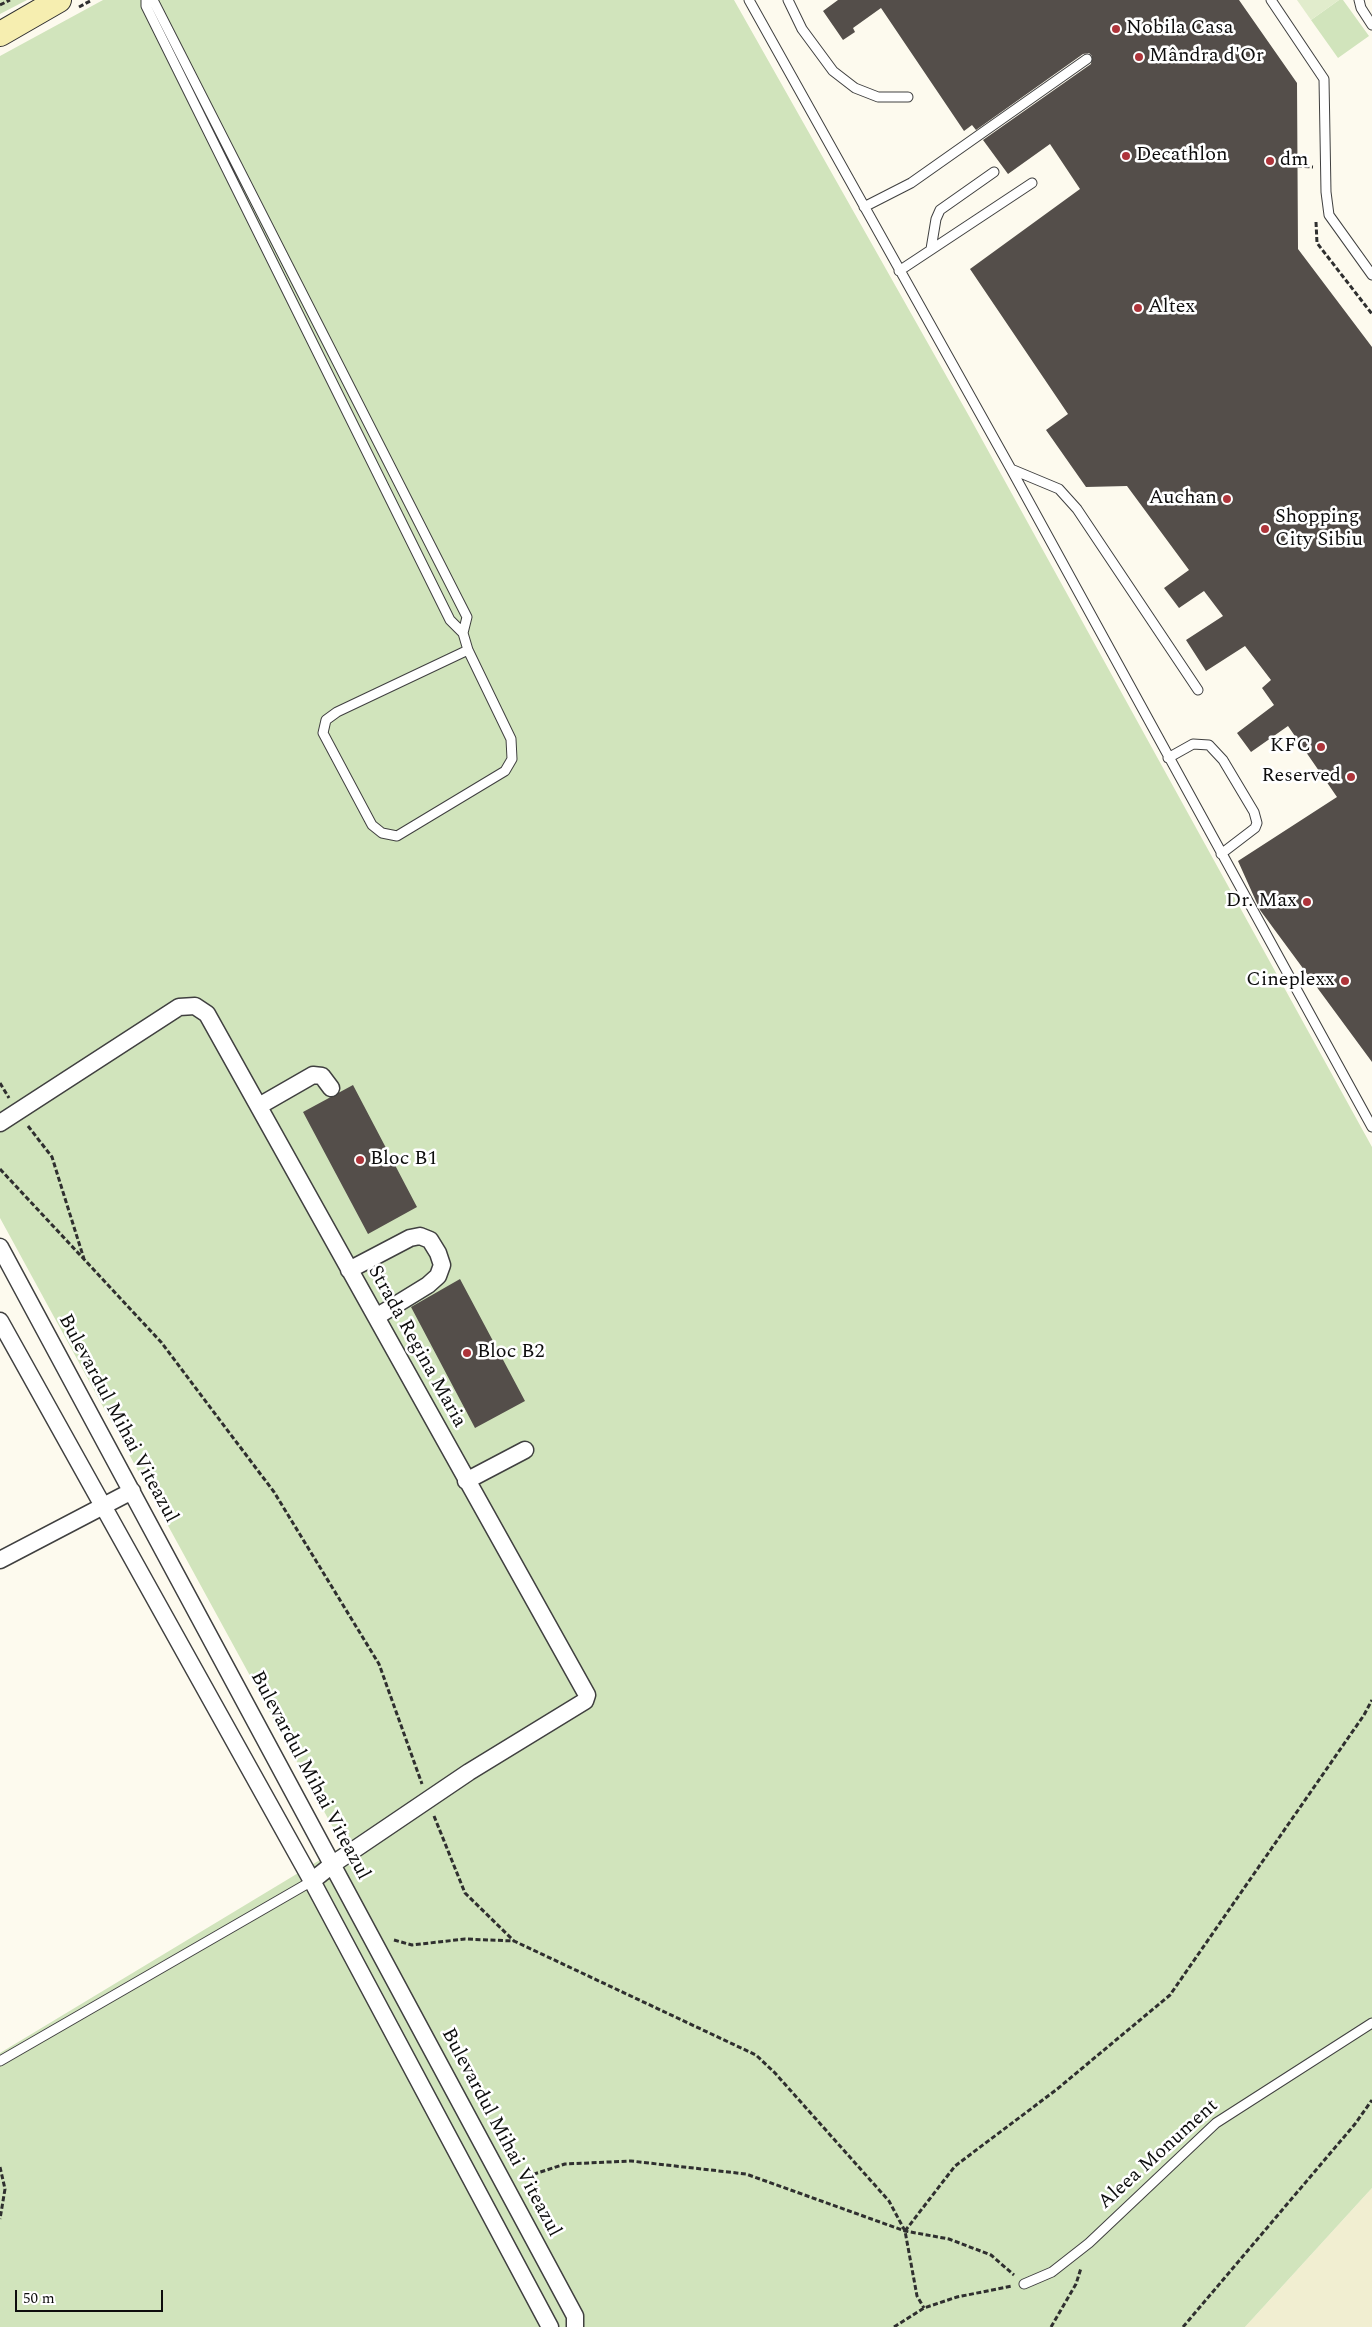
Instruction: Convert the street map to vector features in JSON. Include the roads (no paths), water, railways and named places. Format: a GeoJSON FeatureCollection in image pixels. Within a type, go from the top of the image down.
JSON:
{"type":"FeatureCollection","features":[{"type":"Feature","properties":{"kind":"street"},"geometry":{"type":"LineString","coordinates":[[0,34],[58,0]]}},
{"type":"Feature","properties":{"kind":"street","name":"Strada Regina Maria"},"geometry":{"type":"LineString","coordinates":[[0,1123],[179,1007],[194,1006],[208,1014],[466,1481],[587,1695],[585,1701],[469,1772],[333,1864]]}},
{"type":"Feature","properties":{"kind":"street"},"geometry":{"type":"LineString","coordinates":[[258,1106],[313,1075],[322,1076],[331,1088]]}},
{"type":"Feature","properties":{"kind":"street"},"geometry":{"type":"LineString","coordinates":[[349,1270],[410,1238],[420,1236],[430,1240],[438,1253],[442,1264],[438,1276],[428,1286],[376,1318]]}},
{"type":"Feature","properties":{"kind":"street","name":"Bulevardul Mihai Viteazul"},"geometry":{"type":"LineString","coordinates":[[0,1246],[575,2316],[575,2327]]}},
{"type":"Feature","properties":{"kind":"street"},"geometry":{"type":"LineString","coordinates":[[0,1321],[312,1882],[490,2218],[550,2327]]}},
{"type":"Feature","properties":{"kind":"street"},"geometry":{"type":"LineString","coordinates":[[466,1481],[525,1450]]}},
{"type":"Feature","properties":{"kind":"street"},"geometry":{"type":"LineString","coordinates":[[0,1560],[132,1491]]}},
{"type":"Feature","properties":{"kind":"street"},"geometry":{"type":"LineString","coordinates":[[312,1882],[333,1864]]}},
{"type":"Feature","properties":{"kind":"street"},"geometry":{"type":"LineString","coordinates":[[490,2218],[514,2203]]}},
{"type":"Feature","properties":{"kind":"lane"},"geometry":{"type":"LineString","coordinates":[[146,0],[146,6],[450,620],[464,633]]}},
{"type":"Feature","properties":{"kind":"lane"},"geometry":{"type":"LineString","coordinates":[[153,0],[467,617],[464,633],[468,650],[511,739],[512,759],[505,771],[398,836],[382,833],[372,825],[324,733],[326,720],[337,712],[468,650]]}},
{"type":"Feature","properties":{"kind":"lane"},"geometry":{"type":"LineString","coordinates":[[750,0],[899,271],[1011,469],[1372,1127]]}},
{"type":"Feature","properties":{"kind":"lane"},"geometry":{"type":"LineString","coordinates":[[788,0],[802,29],[832,72],[855,88],[878,96],[908,97]]}},
{"type":"Feature","properties":{"kind":"lane"},"geometry":{"type":"LineString","coordinates":[[1271,0],[1324,78],[1326,192],[1329,215],[1372,275]]}},
{"type":"Feature","properties":{"kind":"lane"},"geometry":{"type":"LineString","coordinates":[[1360,0],[1360,8],[1372,25]]}},
{"type":"Feature","properties":{"kind":"lane"},"geometry":{"type":"LineString","coordinates":[[864,207],[911,184],[1087,59]]}},
{"type":"Feature","properties":{"kind":"lane"},"geometry":{"type":"LineString","coordinates":[[931,249],[936,219],[940,210],[994,172]]}},
{"type":"Feature","properties":{"kind":"lane"},"geometry":{"type":"LineString","coordinates":[[899,271],[1032,183]]}},
{"type":"Feature","properties":{"kind":"lane"},"geometry":{"type":"LineString","coordinates":[[1011,469],[1059,489],[1077,509],[1198,690]]}},
{"type":"Feature","properties":{"kind":"lane"},"geometry":{"type":"LineString","coordinates":[[1168,758],[1193,744],[1209,745],[1223,760],[1254,812],[1257,823],[1255,828],[1221,854]]}},
{"type":"Feature","properties":{"kind":"lane"},"geometry":{"type":"LineString","coordinates":[[0,2062],[312,1882]]}},
{"type":"Feature","properties":{"kind":"lane","name":"Aleea Monument"},"geometry":{"type":"LineString","coordinates":[[1024,2284],[1052,2272],[1089,2243],[1216,2124],[1372,2023]]}},
{"type":"Feature","properties":{"kind":"place","name":"Nobila Casa"},"geometry":{"type":"Point","coordinates":[1116,29]}},
{"type":"Feature","properties":{"kind":"place","name":"Mândra d'Or"},"geometry":{"type":"Point","coordinates":[1139,57]}},
{"type":"Feature","properties":{"kind":"place","name":"Decathlon"},"geometry":{"type":"Point","coordinates":[1126,156]}},
{"type":"Feature","properties":{"kind":"place","name":"dm"},"geometry":{"type":"Point","coordinates":[1270,161]}},
{"type":"Feature","properties":{"kind":"place","name":"Altex"},"geometry":{"type":"Point","coordinates":[1138,308]}},
{"type":"Feature","properties":{"kind":"place","name":"Auchan"},"geometry":{"type":"Point","coordinates":[1227,499]}},
{"type":"Feature","properties":{"kind":"place","name":"Shopping City Sibiu"},"geometry":{"type":"Point","coordinates":[1265,529]}},
{"type":"Feature","properties":{"kind":"place","name":"KFC"},"geometry":{"type":"Point","coordinates":[1321,747]}},
{"type":"Feature","properties":{"kind":"place","name":"Reserved"},"geometry":{"type":"Point","coordinates":[1351,777]}},
{"type":"Feature","properties":{"kind":"place","name":"Dr. Max"},"geometry":{"type":"Point","coordinates":[1307,902]}},
{"type":"Feature","properties":{"kind":"place","name":"Cineplexx"},"geometry":{"type":"Point","coordinates":[1345,981]}},
{"type":"Feature","properties":{"kind":"place","name":"Bloc B1"},"geometry":{"type":"Point","coordinates":[360,1160]}},
{"type":"Feature","properties":{"kind":"place","name":"Bloc B2"},"geometry":{"type":"Point","coordinates":[467,1353]}}]}
